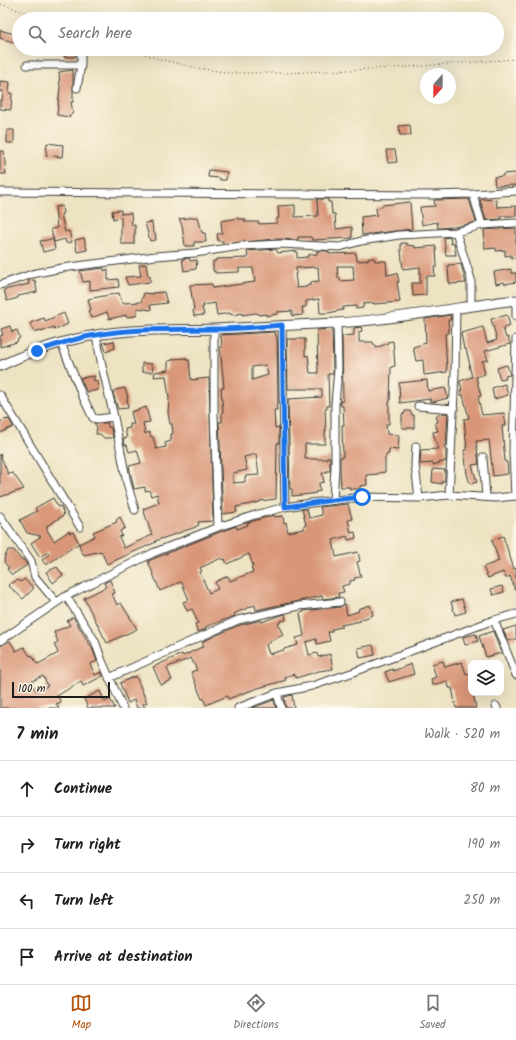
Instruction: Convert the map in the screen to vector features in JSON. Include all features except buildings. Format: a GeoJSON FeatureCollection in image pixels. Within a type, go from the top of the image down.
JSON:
{"type":"FeatureCollection","features":[{"type":"Feature","properties":{"kind":"main road"},"geometry":{"type":"LineString","coordinates":[[0,366],[62,343],[96,335],[145,330],[214,329],[337,323],[516,300]]}},
{"type":"Feature","properties":{"kind":"street"},"geometry":{"type":"LineString","coordinates":[[77,88],[81,66],[81,56]]}},
{"type":"Feature","properties":{"kind":"street"},"geometry":{"type":"LineString","coordinates":[[27,65],[81,66]]}},
{"type":"Feature","properties":{"kind":"street"},"geometry":{"type":"LineString","coordinates":[[0,192],[473,194],[516,190]]}},
{"type":"Feature","properties":{"kind":"street"},"geometry":{"type":"LineString","coordinates":[[473,194],[482,225]]}},
{"type":"Feature","properties":{"kind":"street"},"geometry":{"type":"LineString","coordinates":[[0,285],[32,274],[62,268],[156,256],[195,253],[242,246],[281,244],[340,246],[399,235],[429,232],[456,232],[482,225],[516,223]]}},
{"type":"Feature","properties":{"kind":"street"},"geometry":{"type":"LineString","coordinates":[[456,232],[471,279],[471,306]]}},
{"type":"Feature","properties":{"kind":"street"},"geometry":{"type":"LineString","coordinates":[[516,300],[516,316]]}},
{"type":"Feature","properties":{"kind":"street"},"geometry":{"type":"LineString","coordinates":[[449,495],[454,409],[456,308]]}},
{"type":"Feature","properties":{"kind":"street"},"geometry":{"type":"LineString","coordinates":[[333,500],[335,468],[335,404],[338,369],[337,323]]}},
{"type":"Feature","properties":{"kind":"street"},"geometry":{"type":"LineString","coordinates":[[282,325],[285,507]]}},
{"type":"Feature","properties":{"kind":"street"},"geometry":{"type":"LineString","coordinates":[[214,329],[214,413],[218,527]]}},
{"type":"Feature","properties":{"kind":"street"},"geometry":{"type":"LineString","coordinates":[[96,335],[127,484],[135,510]]}},
{"type":"Feature","properties":{"kind":"street"},"geometry":{"type":"LineString","coordinates":[[0,641],[66,596],[153,553],[218,527],[285,507],[362,497],[419,498],[449,495],[486,497],[516,496],[513,452],[516,339]]}},
{"type":"Feature","properties":{"kind":"street"},"geometry":{"type":"LineString","coordinates":[[62,343],[82,395],[93,418],[114,417]]}},
{"type":"Feature","properties":{"kind":"street"},"geometry":{"type":"LineString","coordinates":[[0,395],[80,527]]}},
{"type":"Feature","properties":{"kind":"street"},"geometry":{"type":"LineString","coordinates":[[418,406],[454,409]]}},
{"type":"Feature","properties":{"kind":"street"},"geometry":{"type":"LineString","coordinates":[[416,446],[415,465],[419,498]]}},
{"type":"Feature","properties":{"kind":"street"},"geometry":{"type":"LineString","coordinates":[[483,457],[486,497]]}},
{"type":"Feature","properties":{"kind":"street"},"geometry":{"type":"LineString","coordinates":[[0,516],[31,561],[35,577],[56,602]]}},
{"type":"Feature","properties":{"kind":"street"},"geometry":{"type":"LineString","coordinates":[[66,596],[95,641],[122,708]]}},
{"type":"Feature","properties":{"kind":"street"},"geometry":{"type":"LineString","coordinates":[[110,678],[238,620],[299,606],[340,602]]}},
{"type":"Feature","properties":{"kind":"street"},"geometry":{"type":"LineString","coordinates":[[238,708],[277,692],[312,686],[354,672],[494,620],[516,614]]}},
{"type":"Feature","properties":{"kind":"street"},"geometry":{"type":"LineString","coordinates":[[494,620],[516,675]]}},
{"type":"Feature","properties":{"kind":"street"},"geometry":{"type":"LineString","coordinates":[[277,692],[281,708]]}},
{"type":"Feature","properties":{"kind":"path"},"geometry":{"type":"LineString","coordinates":[[1,4],[24,12]]}},
{"type":"Feature","properties":{"kind":"path"},"geometry":{"type":"LineString","coordinates":[[151,56],[197,68],[231,73],[283,73],[393,68],[516,59]]}},
{"type":"Feature","properties":{"kind":"route"},"geometry":{"type":"LineString","coordinates":[[37,351],[71,340],[119,332],[282,325],[285,507],[362,497]]}}]}
